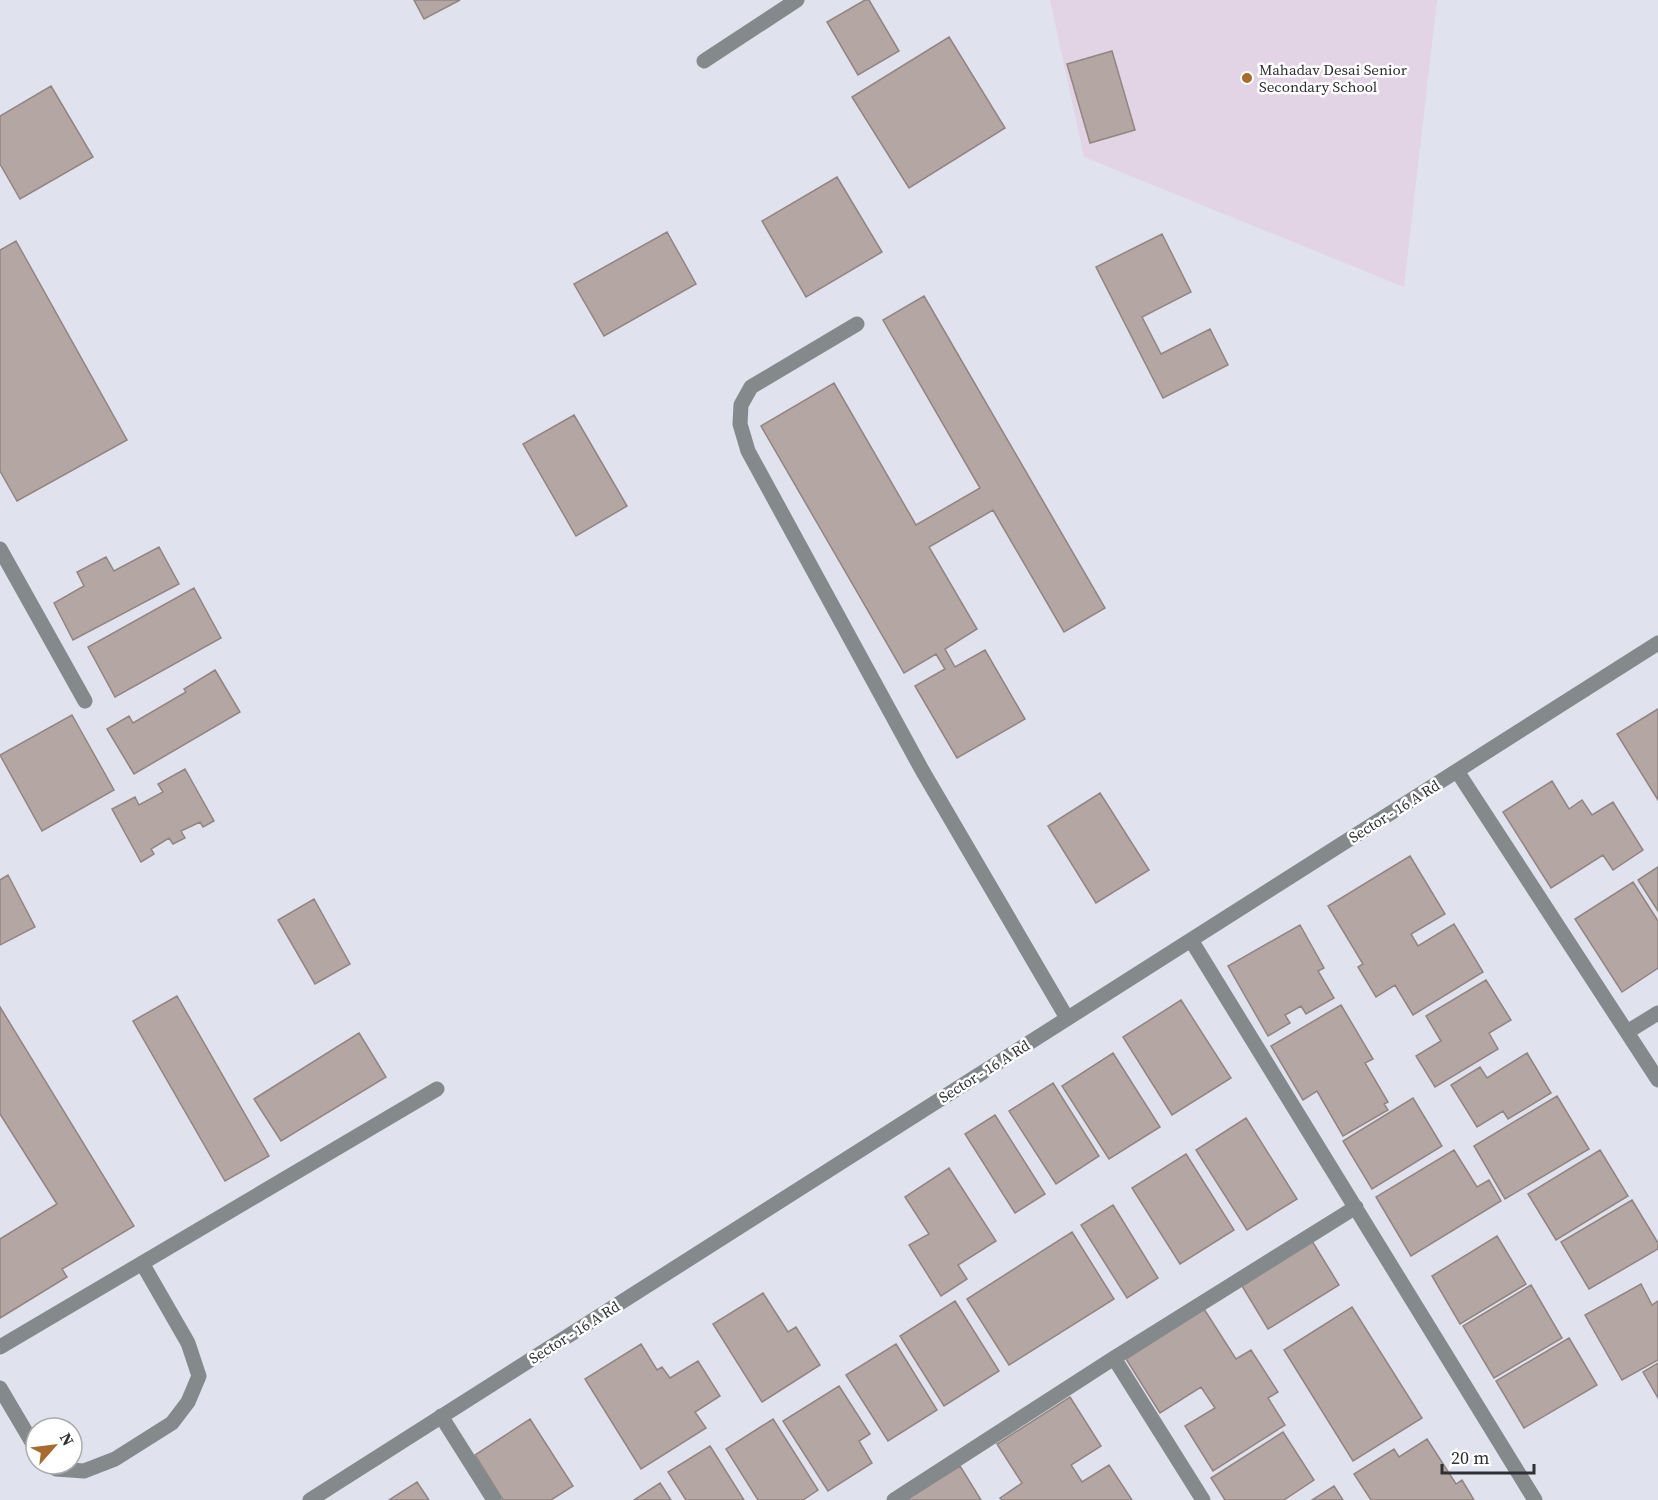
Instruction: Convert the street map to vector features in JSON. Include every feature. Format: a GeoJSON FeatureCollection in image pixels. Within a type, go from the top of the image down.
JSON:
{"type":"FeatureCollection","features":[{"type":"Feature","properties":{"kind":"street"},"geometry":{"type":"LineString","coordinates":[[704,61],[797,0]]}},
{"type":"Feature","properties":{"kind":"street"},"geometry":{"type":"LineString","coordinates":[[857,324],[751,387],[741,405],[740,424],[748,451],[922,770],[1067,1018]]}},
{"type":"Feature","properties":{"kind":"street"},"geometry":{"type":"LineString","coordinates":[[0,549],[85,701]]}},
{"type":"Feature","properties":{"kind":"street","name":"Sector - 16 A Rd"},"geometry":{"type":"LineString","coordinates":[[310,1500],[1658,643]]}},
{"type":"Feature","properties":{"kind":"street"},"geometry":{"type":"LineString","coordinates":[[1457,771],[1658,1080]]}},
{"type":"Feature","properties":{"kind":"street"},"geometry":{"type":"LineString","coordinates":[[1191,940],[1535,1500]]}},
{"type":"Feature","properties":{"kind":"street"},"geometry":{"type":"LineString","coordinates":[[1627,1032],[1658,1013]]}},
{"type":"Feature","properties":{"kind":"street"},"geometry":{"type":"LineString","coordinates":[[0,1347],[436,1089]]}},
{"type":"Feature","properties":{"kind":"street"},"geometry":{"type":"LineString","coordinates":[[894,1500],[1114,1358],[1356,1207]]}},
{"type":"Feature","properties":{"kind":"street"},"geometry":{"type":"LineString","coordinates":[[84,1471],[115,1459],[172,1423],[188,1402],[199,1376],[188,1343],[142,1263]]}},
{"type":"Feature","properties":{"kind":"street"},"geometry":{"type":"LineString","coordinates":[[1114,1358],[1203,1500]]}},
{"type":"Feature","properties":{"kind":"street"},"geometry":{"type":"LineString","coordinates":[[0,1388],[24,1429]]}},
{"type":"Feature","properties":{"kind":"street"},"geometry":{"type":"LineString","coordinates":[[441,1416],[494,1500]]}},
{"type":"Feature","properties":{"kind":"shaded area","name":"Mahadav Desai Senior Secondary School"},"geometry":{"type":"Polygon","coordinates":[[[1050,0],[1437,0],[1404,287],[1084,157],[1050,0]]]}},
{"type":"Feature","properties":{"kind":"building"},"geometry":{"type":"Polygon","coordinates":[[[414,0],[460,0],[424,19],[414,0]]]}},
{"type":"Feature","properties":{"kind":"building"},"geometry":{"type":"Polygon","coordinates":[[[865,0],[869,0],[899,51],[858,75],[827,22],[865,0]]]}},
{"type":"Feature","properties":{"kind":"building"},"geometry":{"type":"Polygon","coordinates":[[[949,37],[1005,128],[909,188],[852,97],[949,37]]]}},
{"type":"Feature","properties":{"kind":"building"},"geometry":{"type":"Polygon","coordinates":[[[1112,51],[1135,130],[1090,143],[1067,64],[1112,51]]]}},
{"type":"Feature","properties":{"kind":"building"},"geometry":{"type":"Polygon","coordinates":[[[51,86],[93,157],[20,199],[0,164],[0,116],[51,86]]]}},
{"type":"Feature","properties":{"kind":"building"},"geometry":{"type":"Polygon","coordinates":[[[837,177],[882,252],[806,297],[762,221],[837,177]]]}},
{"type":"Feature","properties":{"kind":"building"},"geometry":{"type":"Polygon","coordinates":[[[667,232],[696,284],[604,336],[574,284],[667,232]]]}},
{"type":"Feature","properties":{"kind":"building"},"geometry":{"type":"Polygon","coordinates":[[[1162,234],[1191,292],[1142,317],[1161,354],[1210,329],[1228,365],[1163,398],[1096,267],[1162,234]]]}},
{"type":"Feature","properties":{"kind":"building"},"geometry":{"type":"Polygon","coordinates":[[[16,241],[127,440],[17,501],[0,471],[0,250],[16,241]]]}},
{"type":"Feature","properties":{"kind":"building"},"geometry":{"type":"Polygon","coordinates":[[[924,296],[1105,608],[1064,632],[993,510],[929,547],[977,629],[945,649],[955,667],[985,650],[1025,719],[957,758],[915,686],[945,669],[936,654],[904,673],[761,426],[834,383],[916,525],[980,488],[883,320],[924,296]]]}},
{"type":"Feature","properties":{"kind":"building"},"geometry":{"type":"Polygon","coordinates":[[[574,415],[627,506],[576,536],[523,444],[574,415]]]}},
{"type":"Feature","properties":{"kind":"building"},"geometry":{"type":"Polygon","coordinates":[[[159,547],[179,584],[73,640],[54,603],[84,586],[77,572],[106,557],[114,571],[159,547]]]}},
{"type":"Feature","properties":{"kind":"building"},"geometry":{"type":"Polygon","coordinates":[[[194,588],[221,638],[115,697],[88,647],[194,588]]]}},
{"type":"Feature","properties":{"kind":"building"},"geometry":{"type":"Polygon","coordinates":[[[215,670],[240,712],[134,774],[107,729],[129,716],[133,723],[186,692],[184,689],[215,670]]]}},
{"type":"Feature","properties":{"kind":"building"},"geometry":{"type":"Polygon","coordinates":[[[1658,709],[1658,800],[1617,734],[1658,709]]]}},
{"type":"Feature","properties":{"kind":"building"},"geometry":{"type":"Polygon","coordinates":[[[72,715],[114,790],[42,831],[0,755],[72,715]]]}},
{"type":"Feature","properties":{"kind":"building"},"geometry":{"type":"Polygon","coordinates":[[[185,769],[214,821],[203,827],[200,822],[181,831],[185,838],[173,844],[169,838],[151,849],[154,854],[141,862],[112,809],[135,797],[139,805],[163,792],[158,784],[185,769]]]}},
{"type":"Feature","properties":{"kind":"building"},"geometry":{"type":"Polygon","coordinates":[[[1552,781],[1569,809],[1582,800],[1592,815],[1613,802],[1643,850],[1613,870],[1603,855],[1551,888],[1503,812],[1552,781]]]}},
{"type":"Feature","properties":{"kind":"building"},"geometry":{"type":"Polygon","coordinates":[[[1100,793],[1149,870],[1096,903],[1048,826],[1100,793]]]}},
{"type":"Feature","properties":{"kind":"building"},"geometry":{"type":"Polygon","coordinates":[[[1410,856],[1445,914],[1411,934],[1418,946],[1454,924],[1483,972],[1413,1015],[1395,985],[1376,997],[1358,967],[1363,964],[1328,906],[1410,856]]]}},
{"type":"Feature","properties":{"kind":"building"},"geometry":{"type":"Polygon","coordinates":[[[1658,867],[1658,911],[1638,880],[1658,867]]]}},
{"type":"Feature","properties":{"kind":"building"},"geometry":{"type":"Polygon","coordinates":[[[8,875],[35,927],[0,945],[0,880],[8,875]]]}},
{"type":"Feature","properties":{"kind":"building"},"geometry":{"type":"Polygon","coordinates":[[[1633,882],[1658,921],[1658,968],[1622,992],[1575,919],[1633,882]]]}},
{"type":"Feature","properties":{"kind":"building"},"geometry":{"type":"Polygon","coordinates":[[[314,899],[350,964],[315,984],[278,920],[314,899]]]}},
{"type":"Feature","properties":{"kind":"building"},"geometry":{"type":"Polygon","coordinates":[[[1300,925],[1324,968],[1318,971],[1334,998],[1306,1014],[1301,1006],[1285,1015],[1290,1023],[1268,1036],[1228,966],[1300,925]]]}},
{"type":"Feature","properties":{"kind":"building"},"geometry":{"type":"Polygon","coordinates":[[[1486,980],[1511,1020],[1489,1033],[1498,1049],[1435,1087],[1416,1056],[1441,1041],[1426,1016],[1486,980]]]}},
{"type":"Feature","properties":{"kind":"building"},"geometry":{"type":"Polygon","coordinates":[[[177,996],[269,1156],[225,1181],[133,1021],[177,996]]]}},
{"type":"Feature","properties":{"kind":"building"},"geometry":{"type":"Polygon","coordinates":[[[1181,1000],[1231,1078],[1172,1115],[1123,1037],[1181,1000]]]}},
{"type":"Feature","properties":{"kind":"building"},"geometry":{"type":"Polygon","coordinates":[[[1341,1005],[1373,1059],[1365,1063],[1388,1102],[1384,1104],[1388,1110],[1343,1136],[1317,1091],[1303,1100],[1271,1046],[1341,1005]]]}},
{"type":"Feature","properties":{"kind":"building"},"geometry":{"type":"Polygon","coordinates":[[[0,1007],[134,1226],[62,1269],[67,1277],[0,1318],[0,1239],[57,1204],[0,1114],[0,1007]]]}},
{"type":"Feature","properties":{"kind":"building"},"geometry":{"type":"Polygon","coordinates":[[[359,1033],[386,1077],[281,1141],[254,1099],[359,1033]]]}},
{"type":"Feature","properties":{"kind":"building"},"geometry":{"type":"Polygon","coordinates":[[[1113,1053],[1160,1127],[1109,1159],[1062,1086],[1113,1053]]]}},
{"type":"Feature","properties":{"kind":"building"},"geometry":{"type":"Polygon","coordinates":[[[1527,1053],[1551,1093],[1508,1119],[1503,1111],[1477,1127],[1451,1085],[1480,1067],[1487,1078],[1527,1053]]]}},
{"type":"Feature","properties":{"kind":"building"},"geometry":{"type":"Polygon","coordinates":[[[1053,1083],[1099,1156],[1056,1184],[1009,1111],[1053,1083]]]}},
{"type":"Feature","properties":{"kind":"building"},"geometry":{"type":"Polygon","coordinates":[[[1557,1096],[1589,1149],[1505,1199],[1474,1146],[1557,1096]]]}},
{"type":"Feature","properties":{"kind":"building"},"geometry":{"type":"Polygon","coordinates":[[[1413,1098],[1442,1146],[1372,1189],[1343,1141],[1413,1098]]]}},
{"type":"Feature","properties":{"kind":"building"},"geometry":{"type":"Polygon","coordinates":[[[995,1115],[1045,1194],[1015,1213],[965,1134],[995,1115]]]}},
{"type":"Feature","properties":{"kind":"building"},"geometry":{"type":"Polygon","coordinates":[[[1246,1118],[1297,1199],[1247,1230],[1196,1150],[1246,1118]]]}},
{"type":"Feature","properties":{"kind":"building"},"geometry":{"type":"Polygon","coordinates":[[[1454,1150],[1477,1187],[1489,1180],[1501,1201],[1411,1256],[1376,1197],[1454,1150]]]}},
{"type":"Feature","properties":{"kind":"building"},"geometry":{"type":"Polygon","coordinates":[[[1600,1150],[1628,1196],[1556,1240],[1528,1194],[1600,1150]]]}},
{"type":"Feature","properties":{"kind":"building"},"geometry":{"type":"Polygon","coordinates":[[[1186,1154],[1234,1230],[1180,1264],[1132,1188],[1186,1154]]]}},
{"type":"Feature","properties":{"kind":"building"},"geometry":{"type":"Polygon","coordinates":[[[949,1168],[996,1241],[958,1265],[967,1279],[941,1296],[909,1245],[929,1234],[905,1197],[949,1168]]]}},
{"type":"Feature","properties":{"kind":"building"},"geometry":{"type":"Polygon","coordinates":[[[1632,1200],[1658,1243],[1658,1249],[1589,1289],[1561,1242],[1632,1200]]]}},
{"type":"Feature","properties":{"kind":"building"},"geometry":{"type":"Polygon","coordinates":[[[1113,1205],[1158,1278],[1127,1298],[1081,1225],[1113,1205]]]}},
{"type":"Feature","properties":{"kind":"building"},"geometry":{"type":"Polygon","coordinates":[[[1072,1232],[1114,1299],[1009,1365],[967,1299],[1072,1232]]]}},
{"type":"Feature","properties":{"kind":"building"},"geometry":{"type":"Polygon","coordinates":[[[1497,1236],[1526,1284],[1460,1324],[1432,1276],[1497,1236]]]}},
{"type":"Feature","properties":{"kind":"building"},"geometry":{"type":"Polygon","coordinates":[[[1312,1241],[1339,1285],[1268,1329],[1242,1286],[1312,1241]]]}},
{"type":"Feature","properties":{"kind":"building"},"geometry":{"type":"Polygon","coordinates":[[[1641,1284],[1652,1305],[1658,1301],[1658,1360],[1622,1380],[1585,1315],[1641,1284]]]}},
{"type":"Feature","properties":{"kind":"building"},"geometry":{"type":"Polygon","coordinates":[[[1531,1285],[1562,1338],[1494,1378],[1463,1326],[1531,1285]]]}},
{"type":"Feature","properties":{"kind":"building"},"geometry":{"type":"Polygon","coordinates":[[[763,1293],[788,1332],[796,1327],[820,1365],[762,1402],[713,1324],[763,1293]]]}},
{"type":"Feature","properties":{"kind":"building"},"geometry":{"type":"Polygon","coordinates":[[[955,1301],[999,1371],[944,1406],[900,1336],[955,1301]]]}},
{"type":"Feature","properties":{"kind":"building"},"geometry":{"type":"Polygon","coordinates":[[[1352,1307],[1422,1418],[1353,1461],[1284,1350],[1352,1307]]]}},
{"type":"Feature","properties":{"kind":"building"},"geometry":{"type":"Polygon","coordinates":[[[1204,1309],[1236,1359],[1251,1350],[1278,1392],[1268,1398],[1285,1425],[1213,1471],[1185,1426],[1215,1408],[1201,1387],[1160,1413],[1126,1359],[1204,1309]]]}},
{"type":"Feature","properties":{"kind":"building"},"geometry":{"type":"Polygon","coordinates":[[[1569,1338],[1597,1385],[1524,1428],[1496,1381],[1569,1338]]]}},
{"type":"Feature","properties":{"kind":"building"},"geometry":{"type":"Polygon","coordinates":[[[641,1344],[657,1370],[662,1367],[670,1378],[698,1361],[720,1396],[695,1412],[706,1428],[641,1469],[585,1379],[641,1344]]]}},
{"type":"Feature","properties":{"kind":"building"},"geometry":{"type":"Polygon","coordinates":[[[896,1344],[937,1410],[888,1441],[846,1375],[896,1344]]]}},
{"type":"Feature","properties":{"kind":"building"},"geometry":{"type":"Polygon","coordinates":[[[1658,1363],[1658,1398],[1643,1372],[1658,1363]]]}},
{"type":"Feature","properties":{"kind":"building"},"geometry":{"type":"Polygon","coordinates":[[[839,1386],[870,1434],[859,1441],[872,1463],[828,1491],[783,1421],[839,1386]]]}},
{"type":"Feature","properties":{"kind":"building"},"geometry":{"type":"Polygon","coordinates":[[[1070,1397],[1101,1446],[1071,1465],[1082,1482],[1109,1465],[1132,1500],[1002,1500],[1000,1498],[1022,1483],[997,1444],[1070,1397]]]}},
{"type":"Feature","properties":{"kind":"building"},"geometry":{"type":"Polygon","coordinates":[[[530,1419],[573,1486],[551,1500],[503,1500],[475,1455],[530,1419]]]}},
{"type":"Feature","properties":{"kind":"building"},"geometry":{"type":"Polygon","coordinates":[[[773,1419],[818,1490],[803,1500],[758,1500],[726,1449],[773,1419]]]}},
{"type":"Feature","properties":{"kind":"building"},"geometry":{"type":"Polygon","coordinates":[[[1283,1432],[1314,1480],[1284,1500],[1225,1500],[1211,1478],[1283,1432]]]}},
{"type":"Feature","properties":{"kind":"building"},"geometry":{"type":"Polygon","coordinates":[[[1427,1439],[1456,1484],[1462,1480],[1474,1500],[1371,1500],[1354,1474],[1394,1449],[1399,1457],[1427,1439]]]}},
{"type":"Feature","properties":{"kind":"building"},"geometry":{"type":"Polygon","coordinates":[[[710,1446],[744,1500],[686,1500],[668,1472],[710,1446]]]}},
{"type":"Feature","properties":{"kind":"building"},"geometry":{"type":"Polygon","coordinates":[[[960,1466],[981,1500],[906,1500],[960,1466]]]}},
{"type":"Feature","properties":{"kind":"building"},"geometry":{"type":"Polygon","coordinates":[[[417,1482],[429,1500],[389,1500],[417,1482]]]}},
{"type":"Feature","properties":{"kind":"building"},"geometry":{"type":"Polygon","coordinates":[[[660,1483],[671,1500],[634,1500],[660,1483]]]}},
{"type":"Feature","properties":{"kind":"building"},"geometry":{"type":"Polygon","coordinates":[[[1334,1486],[1343,1500],[1312,1500],[1334,1486]]]}},
{"type":"Feature","properties":{"kind":"place","name":"Mahadav Desai Senior Secondary School"},"geometry":{"type":"Point","coordinates":[1247,78]}}]}
